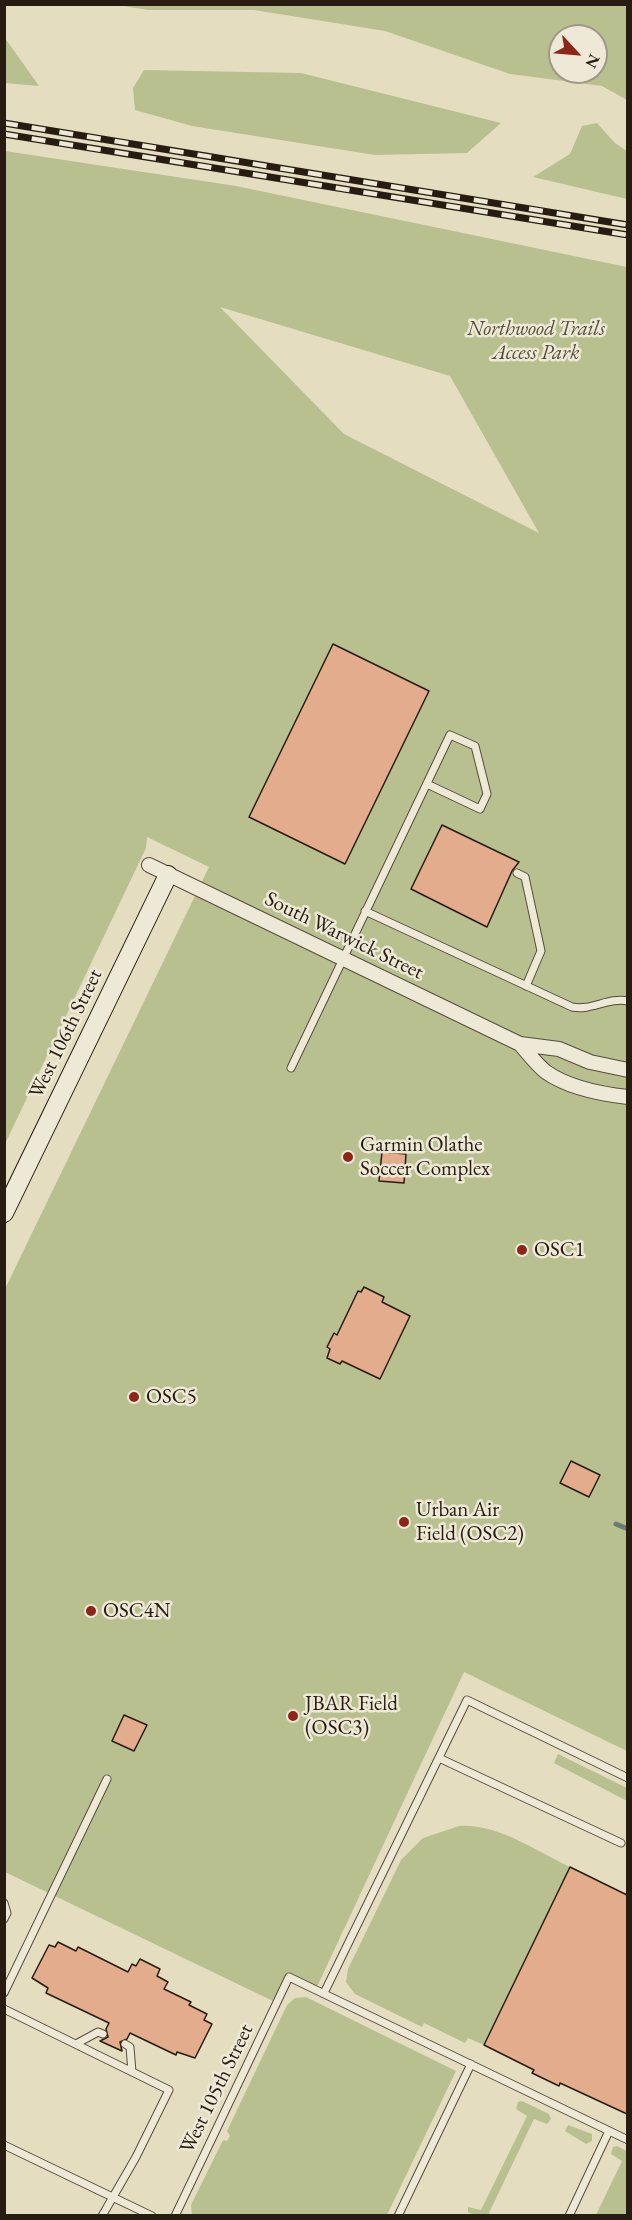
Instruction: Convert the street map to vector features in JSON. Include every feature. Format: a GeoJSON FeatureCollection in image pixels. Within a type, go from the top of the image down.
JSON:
{"type":"FeatureCollection","features":[{"type":"Feature","properties":{"kind":"street","name":"South Warwick Street"},"geometry":{"type":"LineString","coordinates":[[149,865],[520,1044],[560,1049],[590,1062],[627,1070]]}},
{"type":"Feature","properties":{"kind":"street","name":"West 106th Street"},"geometry":{"type":"LineString","coordinates":[[4,1213],[168,875]]}},
{"type":"Feature","properties":{"kind":"street","name":"South Warwick Street"},"geometry":{"type":"LineString","coordinates":[[520,1044],[545,1071],[561,1079],[585,1089],[627,1097]]}},
{"type":"Feature","properties":{"kind":"lane"},"geometry":{"type":"LineString","coordinates":[[291,1068],[450,735],[475,746],[487,794],[480,809],[427,784]]}},
{"type":"Feature","properties":{"kind":"lane"},"geometry":{"type":"LineString","coordinates":[[517,873],[525,877],[541,951],[526,986]]}},
{"type":"Feature","properties":{"kind":"lane"},"geometry":{"type":"LineString","coordinates":[[365,911],[526,986],[583,1009],[615,999],[627,1001]]}},
{"type":"Feature","properties":{"kind":"lane"},"geometry":{"type":"LineString","coordinates":[[627,1778],[467,1700],[324,1993],[627,2140]]}},
{"type":"Feature","properties":{"kind":"lane"},"geometry":{"type":"LineString","coordinates":[[439,1758],[621,1843]]}},
{"type":"Feature","properties":{"kind":"lane"},"geometry":{"type":"LineString","coordinates":[[4,1993],[107,1779]]}},
{"type":"Feature","properties":{"kind":"lane"},"geometry":{"type":"LineString","coordinates":[[4,1903],[7,1913],[4,1919]]}},
{"type":"Feature","properties":{"kind":"lane","name":"West 105th Street"},"geometry":{"type":"LineString","coordinates":[[174,2216],[289,1977],[324,1993]]}},
{"type":"Feature","properties":{"kind":"lane"},"geometry":{"type":"LineString","coordinates":[[4,2009],[169,2090],[136,2157],[102,2216]]}},
{"type":"Feature","properties":{"kind":"lane"},"geometry":{"type":"LineString","coordinates":[[76,2044],[98,2032],[103,2034]]}},
{"type":"Feature","properties":{"kind":"lane"},"geometry":{"type":"LineString","coordinates":[[125,2044],[130,2047],[132,2072]]}},
{"type":"Feature","properties":{"kind":"lane"},"geometry":{"type":"LineString","coordinates":[[398,2216],[471,2064]]}},
{"type":"Feature","properties":{"kind":"lane"},"geometry":{"type":"LineString","coordinates":[[569,2216],[609,2131]]}},
{"type":"Feature","properties":{"kind":"lane"},"geometry":{"type":"LineString","coordinates":[[4,2145],[152,2216]]}},
{"type":"Feature","properties":{"kind":"green space"},"geometry":{"type":"Polygon","coordinates":[[[118,5],[627,5],[627,100],[602,86],[587,84],[608,84],[608,24],[548,24],[548,79],[510,74],[385,31],[254,10],[148,10],[118,5]]]}},
{"type":"Feature","properties":{"kind":"green space"},"geometry":{"type":"Polygon","coordinates":[[[5,38],[39,86],[5,83],[5,38]]]}},
{"type":"Feature","properties":{"kind":"green space"},"geometry":{"type":"Polygon","coordinates":[[[144,70],[301,73],[501,123],[467,153],[375,155],[192,126],[135,110],[133,88],[144,70]]]}},
{"type":"Feature","properties":{"kind":"green space"},"geometry":{"type":"Polygon","coordinates":[[[597,123],[615,143],[627,151],[627,199],[533,177],[570,154],[582,126],[597,123]]]}},
{"type":"Feature","properties":{"kind":"green space","name":"Garmin Olathe Soccer Complex"},"geometry":{"type":"Polygon","coordinates":[[[5,151],[236,186],[627,267],[627,1751],[464,1672],[316,1989],[289,1977],[277,2003],[5,1872],[4,1291],[209,867],[147,837],[146,848],[5,1144],[5,151]],[[220,307],[344,434],[539,533],[450,376],[220,307]]]}},
{"type":"Feature","properties":{"kind":"green space"},"geometry":{"type":"Polygon","coordinates":[[[558,1754],[627,1788],[627,1801],[554,1763],[558,1754]]]}},
{"type":"Feature","properties":{"kind":"green space"},"geometry":{"type":"Polygon","coordinates":[[[459,1826],[473,1826],[502,1833],[570,1867],[484,2045],[468,2038],[465,2043],[424,2023],[422,2027],[355,1994],[346,1982],[348,1969],[401,1860],[423,1838],[459,1826]]]}},
{"type":"Feature","properties":{"kind":"green space"},"geometry":{"type":"Polygon","coordinates":[[[306,1997],[456,2071],[387,2215],[192,2215],[191,2205],[222,2142],[227,2141],[230,2136],[227,2131],[287,2005],[295,1998],[306,1997]]]}},
{"type":"Feature","properties":{"kind":"green space"},"geometry":{"type":"Polygon","coordinates":[[[522,2101],[549,2114],[551,2119],[547,2124],[534,2119],[489,2213],[492,2215],[474,2215],[468,2212],[468,2207],[481,2210],[527,2116],[516,2109],[518,2102],[522,2101]]]}},
{"type":"Feature","properties":{"kind":"green space"},"geometry":{"type":"Polygon","coordinates":[[[568,2125],[592,2134],[592,2141],[586,2144],[565,2131],[568,2125]]]}},
{"type":"Feature","properties":{"kind":"green space"},"geometry":{"type":"Polygon","coordinates":[[[617,2146],[627,2151],[627,2215],[596,2215],[622,2161],[611,2154],[613,2147],[617,2146]]]}},
{"type":"Feature","properties":{"kind":"building"},"geometry":{"type":"Polygon","coordinates":[[[333,644],[429,691],[345,864],[249,817],[333,644]]]}},
{"type":"Feature","properties":{"kind":"building"},"geometry":{"type":"Polygon","coordinates":[[[442,825],[519,862],[512,871],[487,927],[411,889],[442,825]]]}},
{"type":"Feature","properties":{"kind":"building"},"geometry":{"type":"Polygon","coordinates":[[[382,1152],[406,1154],[404,1183],[379,1181],[382,1152]]]}},
{"type":"Feature","properties":{"kind":"building"},"geometry":{"type":"Polygon","coordinates":[[[364,1287],[384,1297],[382,1302],[410,1316],[380,1379],[342,1361],[340,1364],[327,1358],[330,1349],[327,1347],[334,1333],[337,1335],[358,1291],[361,1292],[364,1287]]]}},
{"type":"Feature","properties":{"kind":"building"},"geometry":{"type":"Polygon","coordinates":[[[571,1461],[600,1475],[589,1497],[560,1483],[571,1461]]]}},
{"type":"Feature","properties":{"kind":"building"},"geometry":{"type":"Polygon","coordinates":[[[124,1715],[147,1725],[134,1751],[112,1741],[124,1715]]]}},
{"type":"Feature","properties":{"kind":"building"},"geometry":{"type":"Polygon","coordinates":[[[570,1867],[627,1895],[627,2114],[560,2083],[559,2086],[532,2073],[534,2070],[484,2045],[570,1867]]]}},
{"type":"Feature","properties":{"kind":"building"},"geometry":{"type":"Polygon","coordinates":[[[58,1942],[76,1951],[78,1947],[128,1972],[132,1964],[136,1966],[140,1959],[160,1969],[157,1976],[168,1982],[164,1989],[191,2002],[189,2005],[207,2014],[204,2020],[212,2024],[195,2058],[177,2052],[176,2055],[130,2033],[127,2039],[120,2042],[122,2051],[100,2041],[108,2037],[106,2029],[109,2023],[46,1993],[48,1988],[32,1978],[49,1945],[55,1947],[58,1942]]]}},
{"type":"Feature","properties":{"kind":"waterway"},"geometry":{"type":"LineString","coordinates":[[616,1524],[628,1529]]}},
{"type":"Feature","properties":{"kind":"railway"},"geometry":{"type":"LineString","coordinates":[[4,123],[628,225]]}},
{"type":"Feature","properties":{"kind":"railway"},"geometry":{"type":"LineString","coordinates":[[4,134],[628,235]]}},
{"type":"Feature","properties":{"kind":"place","name":"Garmin Olathe Soccer Complex"},"geometry":{"type":"Point","coordinates":[348,1157]}},
{"type":"Feature","properties":{"kind":"place","name":"OSC1"},"geometry":{"type":"Point","coordinates":[522,1250]}},
{"type":"Feature","properties":{"kind":"place","name":"OSC5"},"geometry":{"type":"Point","coordinates":[134,1397]}},
{"type":"Feature","properties":{"kind":"place","name":"Urban Air Field (OSC2)"},"geometry":{"type":"Point","coordinates":[404,1522]}},
{"type":"Feature","properties":{"kind":"place","name":"OSC4N"},"geometry":{"type":"Point","coordinates":[91,1611]}},
{"type":"Feature","properties":{"kind":"place","name":"JBAR Field (OSC3)"},"geometry":{"type":"Point","coordinates":[293,1716]}},
{"type":"Feature","properties":{"kind":"park label","name":"Northwood Trails Access Park"},"geometry":{"type":"Point","coordinates":[536,341]}}]}
